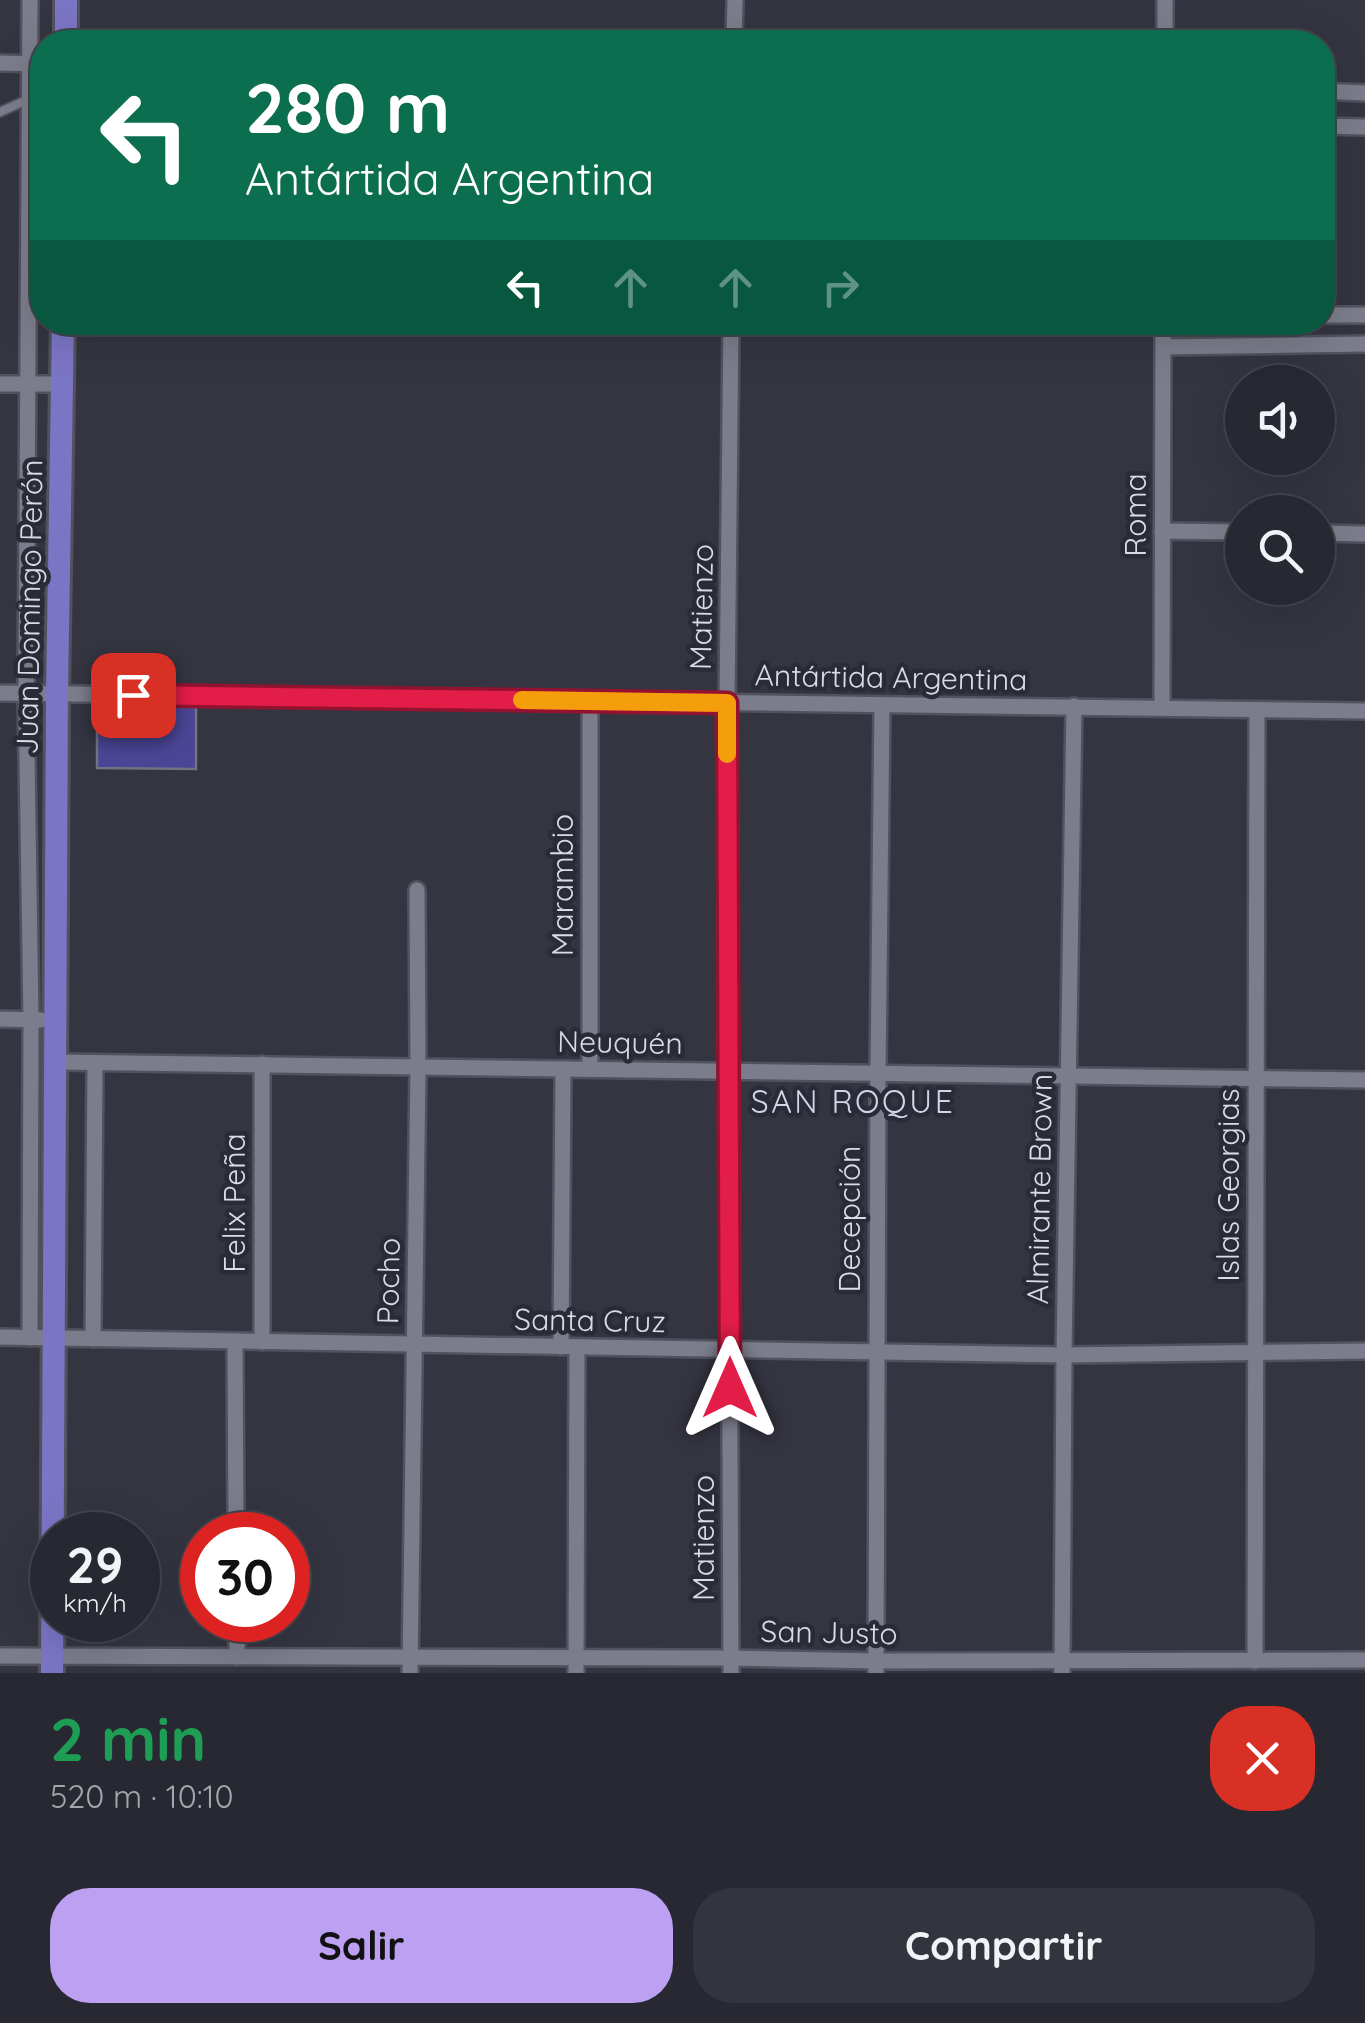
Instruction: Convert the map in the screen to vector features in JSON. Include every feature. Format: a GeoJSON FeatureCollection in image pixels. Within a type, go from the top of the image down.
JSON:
{"type":"FeatureCollection","features":[{"type":"Feature","properties":{"kind":"main road"},"geometry":{"type":"LineString","coordinates":[[66,0],[66,30]]}},
{"type":"Feature","properties":{"kind":"main road","name":"Juan Domingo Perón"},"geometry":{"type":"LineString","coordinates":[[51,1665],[42,1338],[55,1062],[43,1020],[57,694],[63,335]]}},
{"type":"Feature","properties":{"kind":"street","name":"Juan Domingo Perón"},"geometry":{"type":"LineString","coordinates":[[30,0],[33,30]]}},
{"type":"Feature","properties":{"kind":"street"},"geometry":{"type":"LineString","coordinates":[[734,30],[735,0]]}},
{"type":"Feature","properties":{"kind":"street"},"geometry":{"type":"LineString","coordinates":[[1165,0],[1165,30]]}},
{"type":"Feature","properties":{"kind":"street"},"geometry":{"type":"LineString","coordinates":[[0,63],[30,64]]}},
{"type":"Feature","properties":{"kind":"street"},"geometry":{"type":"LineString","coordinates":[[1335,92],[1365,93]]}},
{"type":"Feature","properties":{"kind":"street"},"geometry":{"type":"LineString","coordinates":[[1335,126],[1365,127]]}},
{"type":"Feature","properties":{"kind":"street","name":"Juan Domingo Perón"},"geometry":{"type":"LineString","coordinates":[[30,312],[26,693],[43,1020],[42,1338]]}},
{"type":"Feature","properties":{"kind":"street"},"geometry":{"type":"LineString","coordinates":[[1335,315],[1365,315]]}},
{"type":"Feature","properties":{"kind":"street","name":"Matienzo"},"geometry":{"type":"LineString","coordinates":[[731,335],[727,703],[731,1666]]}},
{"type":"Feature","properties":{"kind":"street","name":"Roma"},"geometry":{"type":"LineString","coordinates":[[1162,708],[1163,335]]}},
{"type":"Feature","properties":{"kind":"street"},"geometry":{"type":"LineString","coordinates":[[1163,347],[1365,344]]}},
{"type":"Feature","properties":{"kind":"street"},"geometry":{"type":"LineString","coordinates":[[0,384],[62,384]]}},
{"type":"Feature","properties":{"kind":"street"},"geometry":{"type":"LineString","coordinates":[[1162,532],[1225,532]]}},
{"type":"Feature","properties":{"kind":"street"},"geometry":{"type":"LineString","coordinates":[[1335,533],[1365,534]]}},
{"type":"Feature","properties":{"kind":"street","name":"Antártida Argentina"},"geometry":{"type":"LineString","coordinates":[[0,693],[1365,711]]}},
{"type":"Feature","properties":{"kind":"street","name":"Marambio"},"geometry":{"type":"LineString","coordinates":[[590,701],[590,1068]]}},
{"type":"Feature","properties":{"kind":"street","name":"Decepción"},"geometry":{"type":"LineString","coordinates":[[876,1667],[882,705]]}},
{"type":"Feature","properties":{"kind":"street","name":"Almirante Brown"},"geometry":{"type":"LineString","coordinates":[[1062,1666],[1074,706]]}},
{"type":"Feature","properties":{"kind":"street","name":"Islas Georgias"},"geometry":{"type":"LineString","coordinates":[[1255,1660],[1257,710]]}},
{"type":"Feature","properties":{"kind":"street","name":"Pocho"},"geometry":{"type":"LineString","coordinates":[[410,1665],[417,890]]}},
{"type":"Feature","properties":{"kind":"street"},"geometry":{"type":"LineString","coordinates":[[0,1019],[43,1020]]}},
{"type":"Feature","properties":{"kind":"street","name":"Neuquén"},"geometry":{"type":"LineString","coordinates":[[55,1062],[1365,1080]]}},
{"type":"Feature","properties":{"kind":"street"},"geometry":{"type":"LineString","coordinates":[[93,1338],[95,1063]]}},
{"type":"Feature","properties":{"kind":"street","name":"Felix Peña"},"geometry":{"type":"LineString","coordinates":[[262,1064],[262,1342]]}},
{"type":"Feature","properties":{"kind":"street"},"geometry":{"type":"LineString","coordinates":[[564,1068],[576,1665]]}},
{"type":"Feature","properties":{"kind":"street","name":"Santa Cruz"},"geometry":{"type":"LineString","coordinates":[[0,1338],[1064,1355],[1365,1351]]}},
{"type":"Feature","properties":{"kind":"street"},"geometry":{"type":"LineString","coordinates":[[235,1341],[236,1512]]}},
{"type":"Feature","properties":{"kind":"street"},"geometry":{"type":"LineString","coordinates":[[237,1642],[237,1656]]}},
{"type":"Feature","properties":{"kind":"street","name":"San Justo"},"geometry":{"type":"LineString","coordinates":[[0,1656],[51,1665],[237,1656],[410,1665],[876,1667],[1365,1660]]}},
{"type":"Feature","properties":{"kind":"lane"},"geometry":{"type":"LineString","coordinates":[[0,112],[30,99]]}},
{"type":"Feature","properties":{"kind":"building"},"geometry":{"type":"Polygon","coordinates":[[[97,706],[196,707],[196,769],[97,768],[97,706]]]}},
{"type":"Feature","properties":{"kind":"slow traffic"},"geometry":{"type":"LineString","coordinates":[[522,700],[727,703],[727,754]]}},
{"type":"Feature","properties":{"kind":"district","name":"SAN ROQUE"},"geometry":{"type":"Point","coordinates":[853,1101]}},
{"type":"Feature","properties":{"kind":"route"},"geometry":{"type":"LineString","coordinates":[[133,695],[727,703],[730,1388]]}}]}
